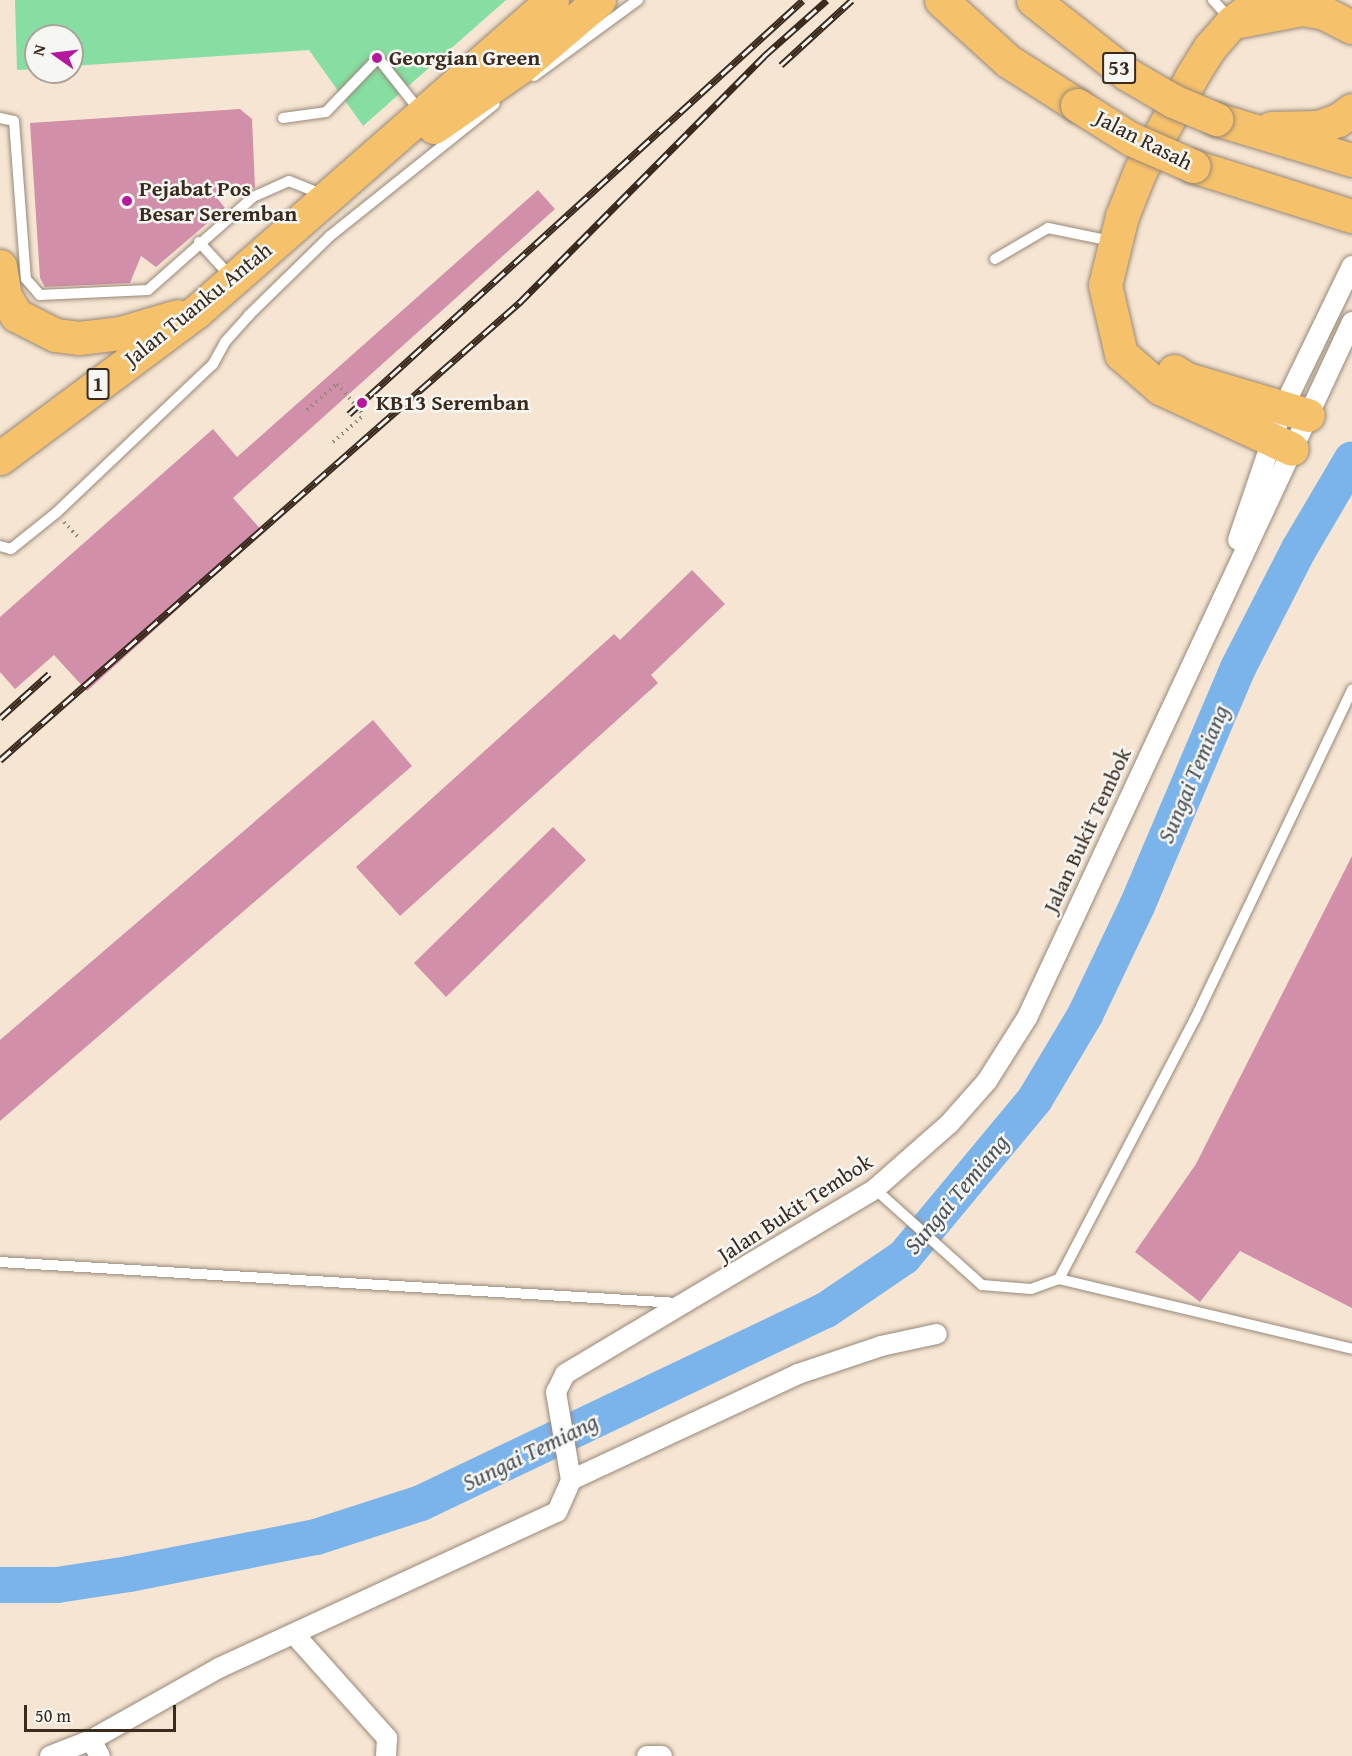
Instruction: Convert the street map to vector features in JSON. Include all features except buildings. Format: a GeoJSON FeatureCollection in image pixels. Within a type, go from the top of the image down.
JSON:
{"type":"FeatureCollection","features":[{"type":"Feature","properties":{"kind":"highway","name":"Jalan Tuanku Antah"},"geometry":{"type":"LineString","coordinates":[[0,458],[196,311],[552,0]]}},
{"type":"Feature","properties":{"kind":"highway"},"geometry":{"type":"LineString","coordinates":[[941,0],[1008,61],[1077,105]]}},
{"type":"Feature","properties":{"kind":"highway","name":"Jalan Rasah"},"geometry":{"type":"LineString","coordinates":[[974,0],[1077,105],[1131,139],[1193,166],[1352,216]]}},
{"type":"Feature","properties":{"kind":"highway","name":"53"},"geometry":{"type":"LineString","coordinates":[[1033,0],[1127,74],[1173,101],[1226,123],[1352,160]]}},
{"type":"Feature","properties":{"kind":"highway"},"geometry":{"type":"LineString","coordinates":[[1223,11],[1262,0]]}},
{"type":"Feature","properties":{"kind":"highway"},"geometry":{"type":"LineString","coordinates":[[335,189],[425,133],[523,65],[595,3]]}},
{"type":"Feature","properties":{"kind":"highway"},"geometry":{"type":"LineString","coordinates":[[1223,11],[1302,9],[1324,13],[1352,27]]}},
{"type":"Feature","properties":{"kind":"highway"},"geometry":{"type":"LineString","coordinates":[[1223,11],[1210,46],[1140,171],[1114,242],[1105,285],[1109,312],[1121,354],[1160,388],[1281,444]]}},
{"type":"Feature","properties":{"kind":"highway"},"geometry":{"type":"LineString","coordinates":[[1226,123],[1309,129],[1338,120],[1352,110]]}},
{"type":"Feature","properties":{"kind":"highway","name":"1"},"geometry":{"type":"LineString","coordinates":[[0,266],[5,297],[16,315],[55,335],[79,338],[120,333],[196,311]]}},
{"type":"Feature","properties":{"kind":"highway"},"geometry":{"type":"LineString","coordinates":[[1109,312],[1143,351],[1187,379],[1296,411]]}},
{"type":"Feature","properties":{"kind":"street","name":"Jalan Bukit Tembok"},"geometry":{"type":"LineString","coordinates":[[571,1480],[563,1455],[556,1392],[565,1374],[688,1304],[875,1189],[949,1124],[987,1081],[1027,1018],[1215,614],[1352,266]]}},
{"type":"Feature","properties":{"kind":"street","name":"Jalan Bukit Tembok"},"geometry":{"type":"LineString","coordinates":[[1281,444],[1296,411],[1352,322]]}},
{"type":"Feature","properties":{"kind":"street"},"geometry":{"type":"LineString","coordinates":[[50,1756],[95,1748],[219,1668],[557,1512],[571,1480],[798,1374],[880,1346],[937,1334]]}},
{"type":"Feature","properties":{"kind":"street"},"geometry":{"type":"LineString","coordinates":[[294,1634],[387,1737],[386,1756]]}},
{"type":"Feature","properties":{"kind":"street"},"geometry":{"type":"LineString","coordinates":[[647,1756],[662,1756]]}},
{"type":"Feature","properties":{"kind":"lane"},"geometry":{"type":"LineString","coordinates":[[522,84],[638,0]]}},
{"type":"Feature","properties":{"kind":"lane"},"geometry":{"type":"LineString","coordinates":[[283,118],[326,112],[378,58],[422,113]]}},
{"type":"Feature","properties":{"kind":"lane"},"geometry":{"type":"LineString","coordinates":[[0,546],[11,549],[56,513],[213,364],[225,342],[249,315],[330,236],[504,97]]}},
{"type":"Feature","properties":{"kind":"lane"},"geometry":{"type":"LineString","coordinates":[[0,118],[14,121],[26,279],[40,295],[148,290],[199,242],[253,197],[289,181],[335,189]]}},
{"type":"Feature","properties":{"kind":"lane"},"geometry":{"type":"LineString","coordinates":[[995,259],[1048,228],[1114,242]]}},
{"type":"Feature","properties":{"kind":"lane"},"geometry":{"type":"LineString","coordinates":[[199,242],[232,278]]}},
{"type":"Feature","properties":{"kind":"lane"},"geometry":{"type":"LineString","coordinates":[[1059,1279],[1195,1019],[1352,690]]}},
{"type":"Feature","properties":{"kind":"lane"},"geometry":{"type":"LineString","coordinates":[[875,1189],[982,1285],[1031,1288],[1059,1279],[1352,1349]]}},
{"type":"Feature","properties":{"kind":"lane"},"geometry":{"type":"LineString","coordinates":[[0,1262],[688,1304]]}},
{"type":"Feature","properties":{"kind":"path"},"geometry":{"type":"LineString","coordinates":[[307,410],[337,384],[364,415],[333,442]]}},
{"type":"Feature","properties":{"kind":"green space","name":"Georgian Green"},"geometry":{"type":"Polygon","coordinates":[[[15,0],[506,0],[363,126],[309,50],[84,65],[84,24],[24,24],[24,70],[17,70],[15,0]]]}},
{"type":"Feature","properties":{"kind":"waterway","name":"Sungai Temiang"},"geometry":{"type":"LineString","coordinates":[[0,1585],[57,1585],[129,1574],[316,1537],[421,1503],[826,1310],[904,1257],[1035,1099],[1085,1015],[1137,906],[1238,668],[1299,549],[1352,459]]}},
{"type":"Feature","properties":{"kind":"railway"},"geometry":{"type":"LineString","coordinates":[[349,414],[803,0]]}},
{"type":"Feature","properties":{"kind":"railway"},"geometry":{"type":"LineString","coordinates":[[0,760],[519,303],[764,56],[827,0]]}},
{"type":"Feature","properties":{"kind":"railway"},"geometry":{"type":"LineString","coordinates":[[781,65],[852,0]]}},
{"type":"Feature","properties":{"kind":"railway"},"geometry":{"type":"LineString","coordinates":[[0,718],[49,674]]}},
{"type":"Feature","properties":{"kind":"place","name":"Georgian Green"},"geometry":{"type":"Point","coordinates":[377,58]}},
{"type":"Feature","properties":{"kind":"place","name":"Pejabat Pos Besar Seremban"},"geometry":{"type":"Point","coordinates":[127,201]}},
{"type":"Feature","properties":{"kind":"place","name":"KB13 Seremban"},"geometry":{"type":"Point","coordinates":[362,403]}}]}
